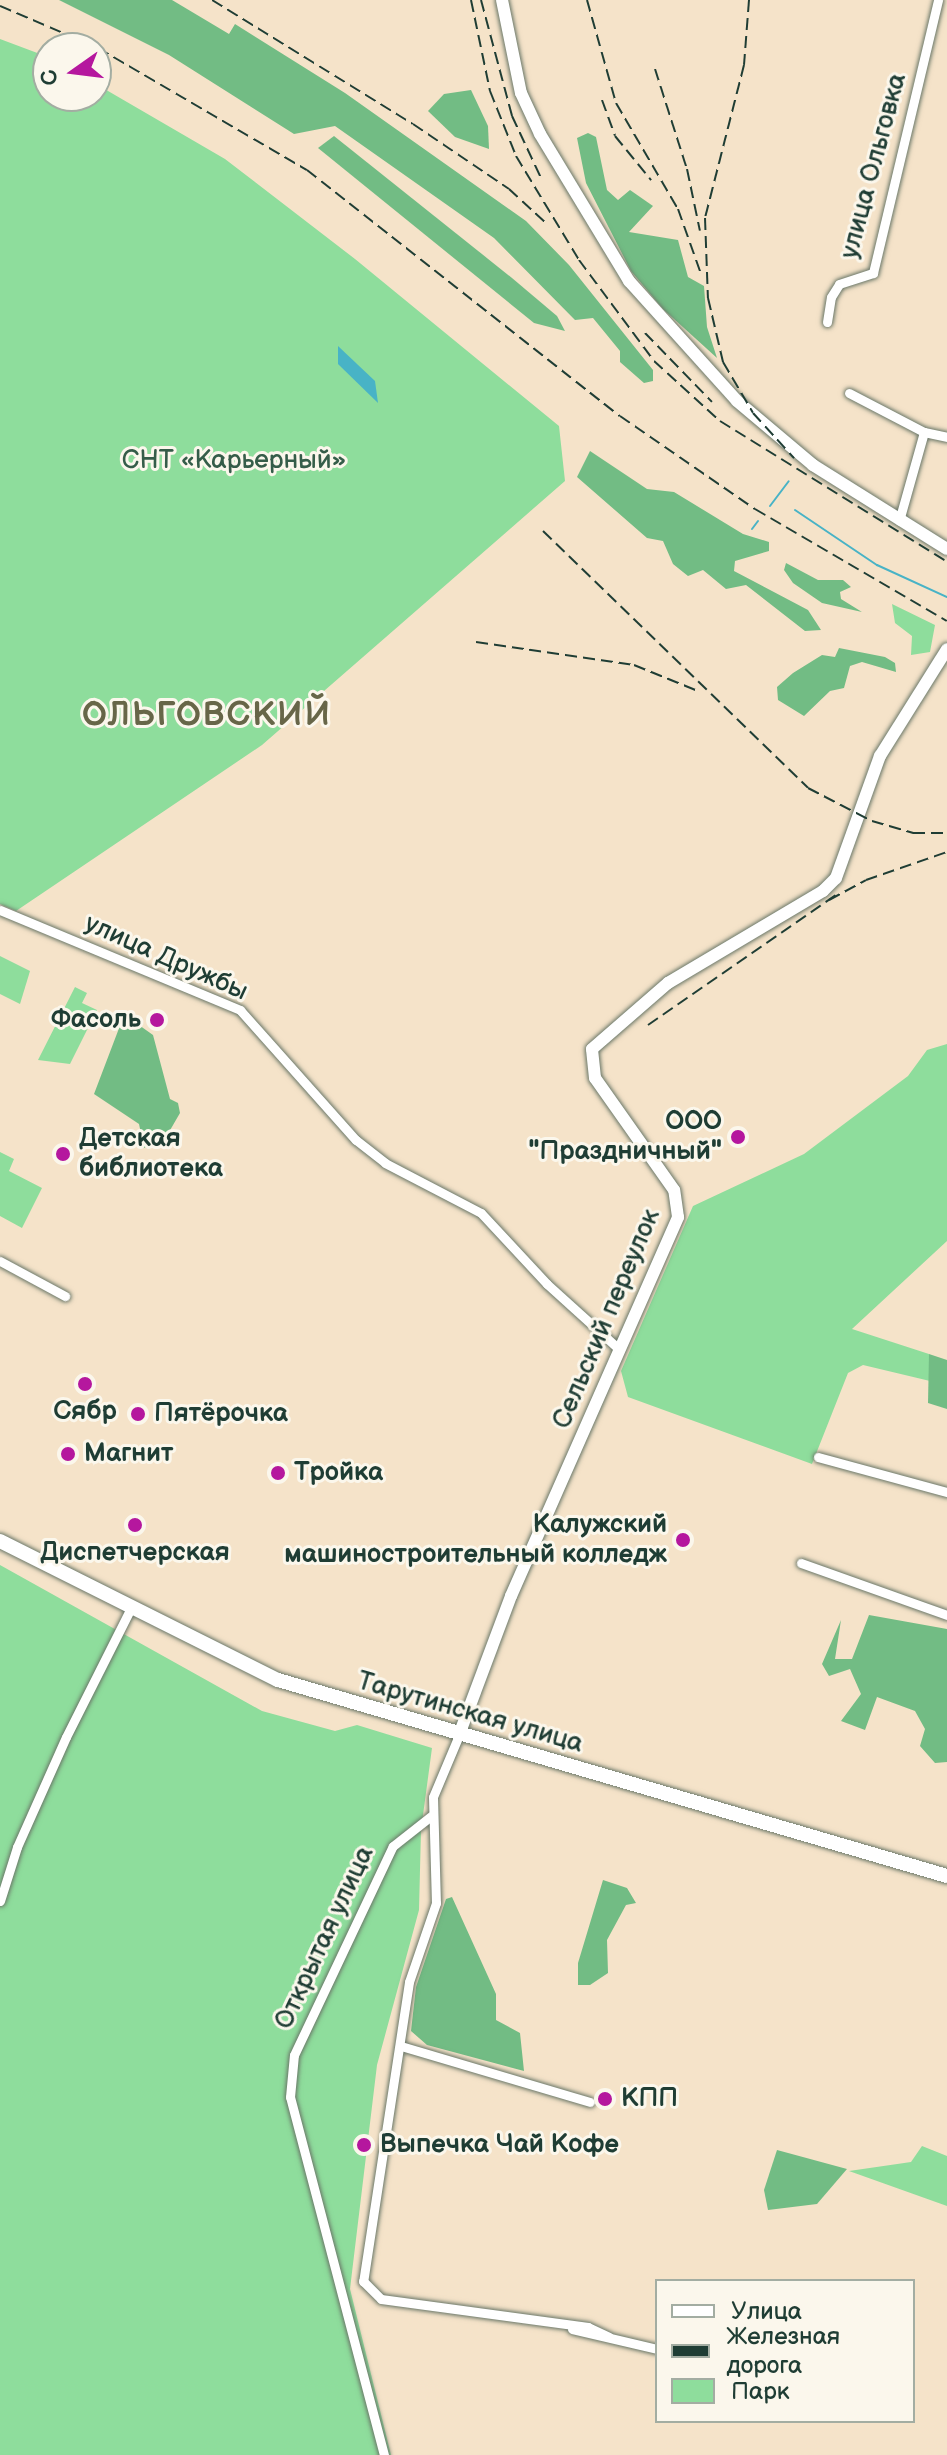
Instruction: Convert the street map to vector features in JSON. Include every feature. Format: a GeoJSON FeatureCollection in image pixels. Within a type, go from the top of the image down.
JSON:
{"type":"FeatureCollection","features":[{"type":"Feature","properties":{"kind":"main road","name":"Тарутинская улица"},"geometry":{"type":"LineString","coordinates":[[0,1541],[278,1680],[947,1876]]}},
{"type":"Feature","properties":{"kind":"street"},"geometry":{"type":"LineString","coordinates":[[502,0],[521,93],[540,134],[629,281],[737,401],[813,465],[947,549]]}},
{"type":"Feature","properties":{"kind":"street","name":"улица Ольговка"},"geometry":{"type":"LineString","coordinates":[[827,322],[831,297],[839,284],[873,273],[938,0]]}},
{"type":"Feature","properties":{"kind":"street"},"geometry":{"type":"LineString","coordinates":[[849,393],[924,432],[947,437]]}},
{"type":"Feature","properties":{"kind":"street"},"geometry":{"type":"LineString","coordinates":[[899,521],[924,432]]}},
{"type":"Feature","properties":{"kind":"street","name":"Сельский переулок"},"geometry":{"type":"LineString","coordinates":[[459,1735],[511,1596],[667,1246],[679,1204],[603,1093],[590,1064],[592,1049],[668,983],[823,891],[836,878],[880,756],[947,649]]}},
{"type":"Feature","properties":{"kind":"street","name":"улица Дружбы"},"geometry":{"type":"LineString","coordinates":[[0,910],[240,1010],[356,1140],[385,1163],[481,1213],[547,1284],[619,1349]]}},
{"type":"Feature","properties":{"kind":"street"},"geometry":{"type":"LineString","coordinates":[[0,1261],[65,1296]]}},
{"type":"Feature","properties":{"kind":"street"},"geometry":{"type":"LineString","coordinates":[[818,1457],[947,1492]]}},
{"type":"Feature","properties":{"kind":"street"},"geometry":{"type":"LineString","coordinates":[[801,1563],[947,1615]]}},
{"type":"Feature","properties":{"kind":"street"},"geometry":{"type":"LineString","coordinates":[[0,1901],[17,1847],[66,1737],[131,1608]]}},
{"type":"Feature","properties":{"kind":"street"},"geometry":{"type":"LineString","coordinates":[[459,1735],[433,1797],[431,1816],[436,1903],[409,1982],[363,2281],[369,2292],[381,2299],[588,2327],[609,2337],[655,2348]]}},
{"type":"Feature","properties":{"kind":"street","name":"Открытая улица"},"geometry":{"type":"LineString","coordinates":[[384,2455],[290,2097],[294,2055],[393,1846],[431,1816]]}},
{"type":"Feature","properties":{"kind":"street"},"geometry":{"type":"LineString","coordinates":[[401,2046],[590,2102]]}},
{"type":"Feature","properties":{"kind":"green space"},"geometry":{"type":"Polygon","coordinates":[[[59,0],[172,0],[229,34],[235,24],[345,93],[526,221],[569,265],[653,370],[653,381],[644,383],[620,362],[620,351],[593,318],[575,320],[494,238],[335,126],[294,134],[169,55],[59,0]]]}},
{"type":"Feature","properties":{"kind":"green space","name":"СНТ «Карьерный»"},"geometry":{"type":"Polygon","coordinates":[[[0,39],[32,51],[32,112],[112,112],[112,93],[225,159],[355,259],[559,426],[565,481],[262,745],[16,911],[0,904],[0,39]]]}},
{"type":"Feature","properties":{"kind":"green space"},"geometry":{"type":"Polygon","coordinates":[[[471,90],[488,126],[489,149],[455,137],[428,111],[444,94],[471,90]]]}},
{"type":"Feature","properties":{"kind":"green space"},"geometry":{"type":"Polygon","coordinates":[[[588,133],[596,137],[607,190],[618,200],[630,190],[653,206],[629,232],[678,240],[688,277],[704,286],[707,327],[717,358],[663,309],[631,271],[586,183],[577,138],[588,133]]]}},
{"type":"Feature","properties":{"kind":"green space"},"geometry":{"type":"Polygon","coordinates":[[[334,136],[512,278],[557,316],[565,331],[534,323],[318,148],[334,136]]]}},
{"type":"Feature","properties":{"kind":"green space"},"geometry":{"type":"Polygon","coordinates":[[[590,451],[647,489],[674,492],[743,534],[769,542],[769,551],[735,561],[734,571],[808,610],[821,630],[805,631],[746,585],[726,589],[703,570],[688,576],[673,564],[663,541],[647,538],[577,477],[590,451]]]}},
{"type":"Feature","properties":{"kind":"green space"},"geometry":{"type":"Polygon","coordinates":[[[786,563],[818,580],[843,580],[851,587],[840,592],[841,599],[862,612],[822,603],[793,583],[784,570],[786,563]]]}},
{"type":"Feature","properties":{"kind":"green space"},"geometry":{"type":"Polygon","coordinates":[[[892,604],[935,625],[930,652],[911,655],[912,636],[895,623],[892,604]]]}},
{"type":"Feature","properties":{"kind":"green space"},"geometry":{"type":"Polygon","coordinates":[[[839,648],[885,657],[895,663],[896,672],[862,662],[850,666],[844,688],[830,691],[804,716],[778,700],[777,687],[793,673],[822,655],[835,657],[839,648]]]}},
{"type":"Feature","properties":{"kind":"green space"},"geometry":{"type":"Polygon","coordinates":[[[0,956],[30,971],[20,1004],[0,994],[0,956]]]}},
{"type":"Feature","properties":{"kind":"green space"},"geometry":{"type":"Polygon","coordinates":[[[75,987],[87,993],[82,1003],[97,1010],[70,1064],[38,1060],[75,987]]]}},
{"type":"Feature","properties":{"kind":"green space"},"geometry":{"type":"Polygon","coordinates":[[[129,1018],[153,1035],[170,1099],[178,1103],[180,1113],[169,1132],[144,1148],[139,1124],[94,1094],[121,1023],[129,1018]]]}},
{"type":"Feature","properties":{"kind":"green space"},"geometry":{"type":"Polygon","coordinates":[[[947,1044],[947,1241],[852,1329],[929,1354],[930,1381],[863,1365],[848,1373],[812,1464],[628,1397],[621,1371],[693,1206],[804,1154],[908,1076],[927,1050],[947,1044]]]}},
{"type":"Feature","properties":{"kind":"green space"},"geometry":{"type":"Polygon","coordinates":[[[0,1152],[14,1159],[9,1171],[42,1188],[22,1228],[0,1216],[0,1152]]]}},
{"type":"Feature","properties":{"kind":"green space"},"geometry":{"type":"Polygon","coordinates":[[[929,1354],[947,1360],[947,1409],[928,1403],[929,1354]]]}},
{"type":"Feature","properties":{"kind":"green space"},"geometry":{"type":"Polygon","coordinates":[[[0,1565],[262,1711],[335,1731],[357,1725],[432,1748],[421,1830],[419,1910],[377,2065],[350,2289],[391,2455],[0,2455],[0,1565]]]}},
{"type":"Feature","properties":{"kind":"green space"},"geometry":{"type":"Polygon","coordinates":[[[869,1615],[947,1629],[947,1762],[935,1763],[920,1746],[925,1729],[915,1711],[877,1697],[865,1730],[841,1721],[861,1694],[850,1669],[829,1676],[822,1664],[841,1620],[835,1659],[852,1659],[869,1615]]]}},
{"type":"Feature","properties":{"kind":"green space"},"geometry":{"type":"Polygon","coordinates":[[[603,1880],[627,1888],[636,1903],[626,1905],[607,1940],[608,1973],[590,1985],[578,1985],[578,1963],[603,1880]]]}},
{"type":"Feature","properties":{"kind":"green space"},"geometry":{"type":"Polygon","coordinates":[[[452,1897],[496,1994],[496,2020],[520,2033],[524,2071],[427,2045],[411,2031],[416,1987],[446,1899],[452,1897]]]}},
{"type":"Feature","properties":{"kind":"green space"},"geometry":{"type":"Polygon","coordinates":[[[922,2146],[947,2156],[947,2206],[849,2171],[911,2162],[922,2146]]]}},
{"type":"Feature","properties":{"kind":"green space"},"geometry":{"type":"Polygon","coordinates":[[[777,2150],[847,2169],[817,2204],[768,2210],[764,2190],[777,2150]]]}},
{"type":"Feature","properties":{"kind":"water"},"geometry":{"type":"Polygon","coordinates":[[[338,346],[375,381],[378,403],[338,364],[338,346]]]}},
{"type":"Feature","properties":{"kind":"waterway"},"geometry":{"type":"LineString","coordinates":[[770,506],[789,481]]}},
{"type":"Feature","properties":{"kind":"waterway"},"geometry":{"type":"LineString","coordinates":[[795,510],[877,565],[947,597]]}},
{"type":"Feature","properties":{"kind":"waterway"},"geometry":{"type":"LineString","coordinates":[[752,529],[758,521]]}},
{"type":"Feature","properties":{"kind":"railway"},"geometry":{"type":"LineString","coordinates":[[212,0],[413,124],[509,189],[547,224]]}},
{"type":"Feature","properties":{"kind":"railway"},"geometry":{"type":"LineString","coordinates":[[471,0],[490,91],[516,156],[579,260],[654,361],[720,421],[947,562]]}},
{"type":"Feature","properties":{"kind":"railway"},"geometry":{"type":"LineString","coordinates":[[481,0],[512,116],[541,178]]}},
{"type":"Feature","properties":{"kind":"railway"},"geometry":{"type":"LineString","coordinates":[[587,0],[616,103],[678,209],[700,271]]}},
{"type":"Feature","properties":{"kind":"railway"},"geometry":{"type":"LineString","coordinates":[[749,0],[744,65],[705,218],[708,298],[723,362],[753,413],[794,458]]}},
{"type":"Feature","properties":{"kind":"railway"},"geometry":{"type":"LineString","coordinates":[[0,6],[98,48],[307,170],[620,416],[755,509],[947,621]]}},
{"type":"Feature","properties":{"kind":"railway"},"geometry":{"type":"LineString","coordinates":[[655,69],[687,169],[700,231]]}},
{"type":"Feature","properties":{"kind":"railway"},"geometry":{"type":"LineString","coordinates":[[602,100],[615,136],[651,180]]}},
{"type":"Feature","properties":{"kind":"railway"},"geometry":{"type":"LineString","coordinates":[[645,333],[712,402]]}},
{"type":"Feature","properties":{"kind":"railway"},"geometry":{"type":"LineString","coordinates":[[543,531],[808,788],[872,821],[913,833],[947,833]]}},
{"type":"Feature","properties":{"kind":"railway"},"geometry":{"type":"LineString","coordinates":[[476,642],[634,665],[698,691]]}},
{"type":"Feature","properties":{"kind":"railway"},"geometry":{"type":"LineString","coordinates":[[829,900],[866,880],[947,852]]}},
{"type":"Feature","properties":{"kind":"railway"},"geometry":{"type":"LineString","coordinates":[[648,1025],[837,894]]}},
{"type":"Feature","properties":{"kind":"place","name":"Фасоль"},"geometry":{"type":"Point","coordinates":[157,1020]}},
{"type":"Feature","properties":{"kind":"place","name":"ООО \"Праздничный\""},"geometry":{"type":"Point","coordinates":[738,1137]}},
{"type":"Feature","properties":{"kind":"place","name":"Детская библиотека"},"geometry":{"type":"Point","coordinates":[63,1154]}},
{"type":"Feature","properties":{"kind":"place","name":"Сябр"},"geometry":{"type":"Point","coordinates":[85,1384]}},
{"type":"Feature","properties":{"kind":"place","name":"Пятёрочка"},"geometry":{"type":"Point","coordinates":[138,1414]}},
{"type":"Feature","properties":{"kind":"place","name":"Магнит"},"geometry":{"type":"Point","coordinates":[68,1454]}},
{"type":"Feature","properties":{"kind":"place","name":"Тройка"},"geometry":{"type":"Point","coordinates":[278,1473]}},
{"type":"Feature","properties":{"kind":"place","name":"Диспетчерская"},"geometry":{"type":"Point","coordinates":[135,1525]}},
{"type":"Feature","properties":{"kind":"place","name":"Калужский машиностроительный колледж"},"geometry":{"type":"Point","coordinates":[683,1540]}},
{"type":"Feature","properties":{"kind":"place","name":"КПП"},"geometry":{"type":"Point","coordinates":[605,2099]}},
{"type":"Feature","properties":{"kind":"place","name":"Выпечка Чай Кофе"},"geometry":{"type":"Point","coordinates":[364,2145]}},
{"type":"Feature","properties":{"kind":"district","name":"ОЛЬГОВСКИЙ"},"geometry":{"type":"Point","coordinates":[207,715]}}]}
